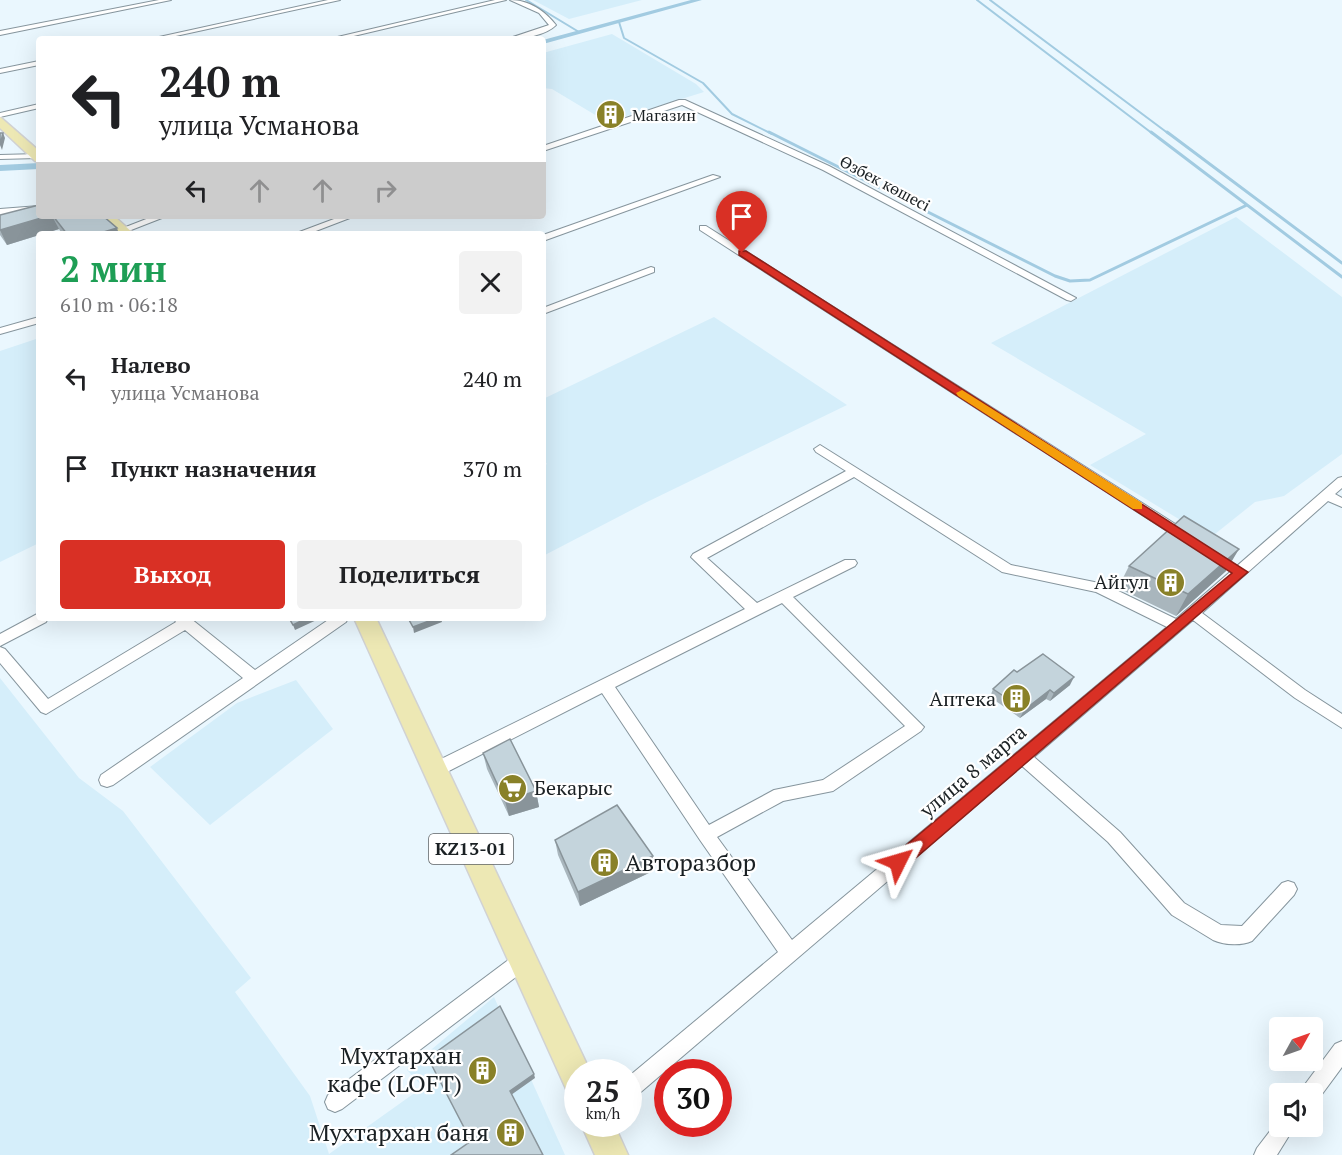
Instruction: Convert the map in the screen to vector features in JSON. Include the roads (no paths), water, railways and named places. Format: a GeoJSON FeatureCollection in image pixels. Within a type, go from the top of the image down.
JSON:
{"type":"FeatureCollection","features":[{"type":"Feature","properties":{"kind":"main road"},"geometry":{"type":"LineString","coordinates":[[0,120],[36,155]]}},
{"type":"Feature","properties":{"kind":"main road"},"geometry":{"type":"LineString","coordinates":[[110,219],[124,231]]}},
{"type":"Feature","properties":{"kind":"main road","name":"KZ13-01"},"geometry":{"type":"LineString","coordinates":[[366,621],[568,1059]]}},
{"type":"Feature","properties":{"kind":"main road"},"geometry":{"type":"LineString","coordinates":[[603,1137],[612,1155]]}},
{"type":"Feature","properties":{"kind":"street"},"geometry":{"type":"LineString","coordinates":[[0,33],[168,0]]}},
{"type":"Feature","properties":{"kind":"street"},"geometry":{"type":"LineString","coordinates":[[167,36],[337,0]]}},
{"type":"Feature","properties":{"kind":"street"},"geometry":{"type":"LineString","coordinates":[[513,0],[540,12],[553,25],[548,29],[521,36]]}},
{"type":"Feature","properties":{"kind":"street"},"geometry":{"type":"LineString","coordinates":[[345,36],[497,1]]}},
{"type":"Feature","properties":{"kind":"street"},"geometry":{"type":"LineString","coordinates":[[0,71],[36,64]]}},
{"type":"Feature","properties":{"kind":"street","name":"Өзбек көшесі"},"geometry":{"type":"LineString","coordinates":[[546,149],[682,102],[826,168],[1071,298]]}},
{"type":"Feature","properties":{"kind":"street"},"geometry":{"type":"LineString","coordinates":[[0,120],[36,107]]}},
{"type":"Feature","properties":{"kind":"street"},"geometry":{"type":"LineString","coordinates":[[0,158],[36,157]]}},
{"type":"Feature","properties":{"kind":"street"},"geometry":{"type":"LineString","coordinates":[[546,237],[716,177]]}},
{"type":"Feature","properties":{"kind":"street"},"geometry":{"type":"LineString","coordinates":[[0,212],[36,209]]}},
{"type":"Feature","properties":{"kind":"street"},"geometry":{"type":"LineString","coordinates":[[127,231],[156,219]]}},
{"type":"Feature","properties":{"kind":"street"},"geometry":{"type":"LineString","coordinates":[[308,231],[342,219]]}},
{"type":"Feature","properties":{"kind":"street"},"geometry":{"type":"LineString","coordinates":[[703,228],[1201,547]]}},
{"type":"Feature","properties":{"kind":"street"},"geometry":{"type":"LineString","coordinates":[[546,310],[651,270]]}},
{"type":"Feature","properties":{"kind":"street"},"geometry":{"type":"LineString","coordinates":[[0,332],[36,321]]}},
{"type":"Feature","properties":{"kind":"street"},"geometry":{"type":"LineString","coordinates":[[820,449],[1007,569],[1100,588],[1178,626]]}},
{"type":"Feature","properties":{"kind":"street"},"geometry":{"type":"LineString","coordinates":[[755,610],[698,557],[855,471]]}},
{"type":"Feature","properties":{"kind":"street","name":"улица 8 марта"},"geometry":{"type":"LineString","coordinates":[[642,1078],[1178,626],[1236,569],[1342,481]]}},
{"type":"Feature","properties":{"kind":"street"},"geometry":{"type":"LineString","coordinates":[[1327,495],[1342,503]]}},
{"type":"Feature","properties":{"kind":"street"},"geometry":{"type":"LineString","coordinates":[[435,770],[850,563]]}},
{"type":"Feature","properties":{"kind":"street"},"geometry":{"type":"LineString","coordinates":[[706,835],[780,795],[827,786],[916,726],[783,596]]}},
{"type":"Feature","properties":{"kind":"street"},"geometry":{"type":"LineString","coordinates":[[1193,613],[1300,694],[1342,722]]}},
{"type":"Feature","properties":{"kind":"street"},"geometry":{"type":"LineString","coordinates":[[0,641],[36,621]]}},
{"type":"Feature","properties":{"kind":"street"},"geometry":{"type":"LineString","coordinates":[[0,653],[46,708],[181,621]]}},
{"type":"Feature","properties":{"kind":"street"},"geometry":{"type":"LineString","coordinates":[[184,621],[254,678]]}},
{"type":"Feature","properties":{"kind":"street"},"geometry":{"type":"LineString","coordinates":[[107,780],[336,621]]}},
{"type":"Feature","properties":{"kind":"street"},"geometry":{"type":"LineString","coordinates":[[605,685],[706,835],[790,953]]}},
{"type":"Feature","properties":{"kind":"street"},"geometry":{"type":"LineString","coordinates":[[1023,757],[1114,837],[1178,909],[1219,934],[1246,935],[1288,889]]}},
{"type":"Feature","properties":{"kind":"street"},"geometry":{"type":"LineString","coordinates":[[335,1102],[522,961]]}},
{"type":"Feature","properties":{"kind":"street"},"geometry":{"type":"LineString","coordinates":[[1319,1083],[1340,1059]]}},
{"type":"Feature","properties":{"kind":"street"},"geometry":{"type":"LineString","coordinates":[[1264,1155],[1277,1137]]}},
{"type":"Feature","properties":{"kind":"waterway"},"geometry":{"type":"LineString","coordinates":[[526,0],[579,32]]}},
{"type":"Feature","properties":{"kind":"waterway"},"geometry":{"type":"LineString","coordinates":[[546,41],[699,0]]}},
{"type":"Feature","properties":{"kind":"waterway"},"geometry":{"type":"LineString","coordinates":[[977,0],[1153,134]]}},
{"type":"Feature","properties":{"kind":"waterway"},"geometry":{"type":"LineString","coordinates":[[990,0],[1169,134]]}},
{"type":"Feature","properties":{"kind":"waterway"},"geometry":{"type":"LineString","coordinates":[[619,22],[624,38],[703,83],[732,114],[772,134]]}},
{"type":"Feature","properties":{"kind":"waterway"},"geometry":{"type":"LineString","coordinates":[[769,132],[1055,276],[1070,281],[1090,280],[1247,205]]}},
{"type":"Feature","properties":{"kind":"waterway"},"geometry":{"type":"LineString","coordinates":[[1151,132],[1342,277]]}},
{"type":"Feature","properties":{"kind":"waterway"},"geometry":{"type":"LineString","coordinates":[[1167,132],[1342,263]]}},
{"type":"Feature","properties":{"kind":"waterway"},"geometry":{"type":"LineString","coordinates":[[0,168],[36,166]]}},
{"type":"Feature","properties":{"kind":"place","name":"Магазин"},"geometry":{"type":"Point","coordinates":[611,115]}},
{"type":"Feature","properties":{"kind":"place","name":"Айгул"},"geometry":{"type":"Point","coordinates":[1170,582]}},
{"type":"Feature","properties":{"kind":"place","name":"Аптека"},"geometry":{"type":"Point","coordinates":[1017,699]}},
{"type":"Feature","properties":{"kind":"place","name":"Бекарыс"},"geometry":{"type":"Point","coordinates":[513,788]}},
{"type":"Feature","properties":{"kind":"place","name":"Авторазбор"},"geometry":{"type":"Point","coordinates":[604,863]}},
{"type":"Feature","properties":{"kind":"place","name":"Мухтархан кафе (LOFT)"},"geometry":{"type":"Point","coordinates":[483,1070]}},
{"type":"Feature","properties":{"kind":"place","name":"Мухтархан баня"},"geometry":{"type":"Point","coordinates":[510,1133]}}]}
